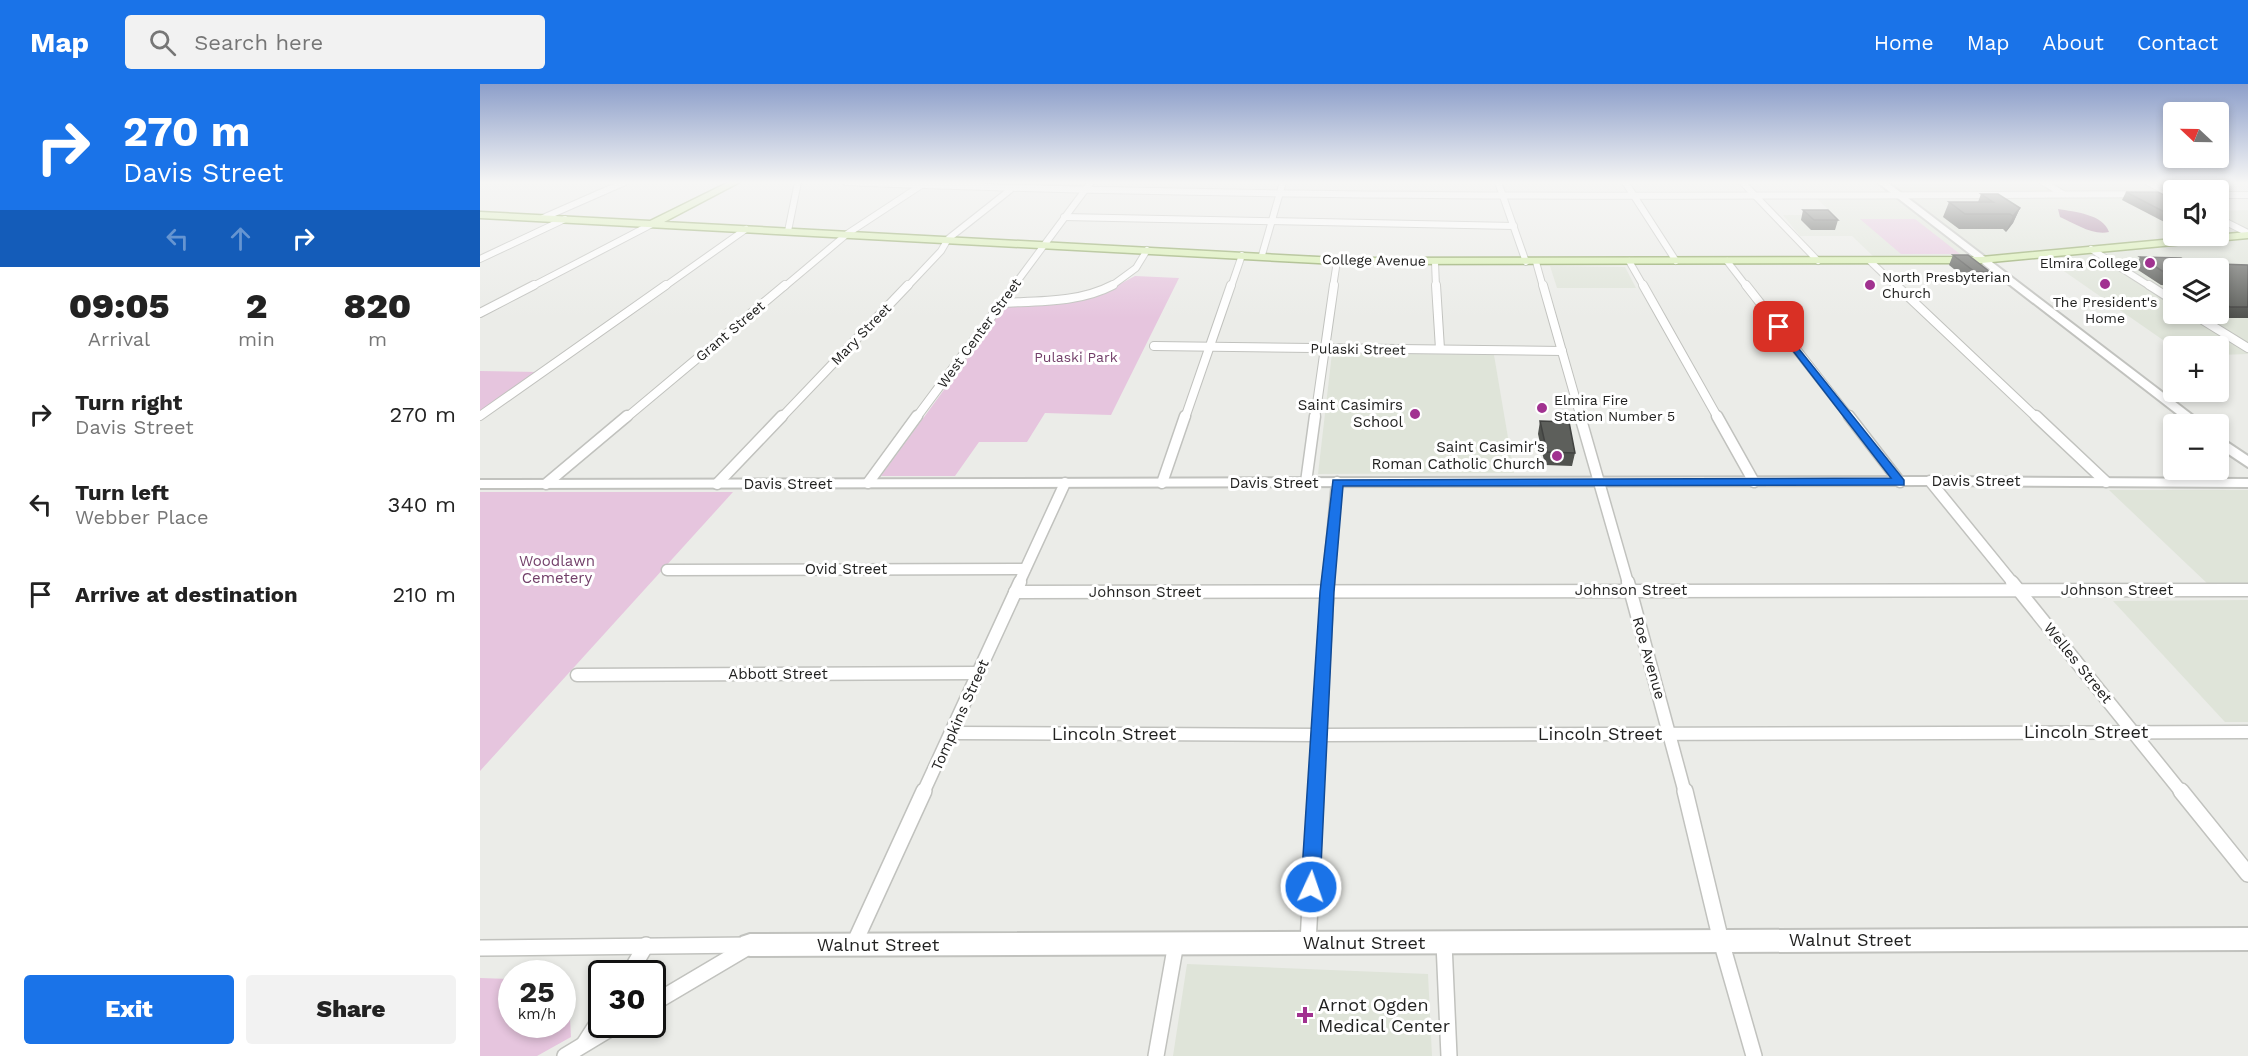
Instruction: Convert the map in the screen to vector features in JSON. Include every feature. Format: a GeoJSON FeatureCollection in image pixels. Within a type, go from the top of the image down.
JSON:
{"type":"FeatureCollection","features":[{"type":"Feature","properties":{"kind":"main road","name":"College Avenue"},"geometry":{"type":"LineString","coordinates":[[715,227],[1262,255],[1337,261],[1435,262],[1981,260],[2248,234]]}},
{"type":"Feature","properties":{"kind":"street"},"geometry":{"type":"LineString","coordinates":[[480,259],[547,227]]}},
{"type":"Feature","properties":{"kind":"street"},"geometry":{"type":"LineString","coordinates":[[480,313],[646,227]]}},
{"type":"Feature","properties":{"kind":"street","name":"Grant Street"},"geometry":{"type":"LineString","coordinates":[[546,484],[858,227]]}},
{"type":"Feature","properties":{"kind":"street","name":"Mary Street"},"geometry":{"type":"LineString","coordinates":[[717,484],[941,251],[948,239],[963,227]]}},
{"type":"Feature","properties":{"kind":"street","name":"West Center Street"},"geometry":{"type":"LineString","coordinates":[[868,483],[1056,227]]}},
{"type":"Feature","properties":{"kind":"street"},"geometry":{"type":"LineString","coordinates":[[1262,255],[1269,227]]}},
{"type":"Feature","properties":{"kind":"street","name":"Roe Avenue"},"geometry":{"type":"LineString","coordinates":[[1515,227],[1531,262],[1562,351],[1671,734],[1721,940],[1754,1056]]}},
{"type":"Feature","properties":{"kind":"street"},"geometry":{"type":"LineString","coordinates":[[1654,227],[1676,261]]}},
{"type":"Feature","properties":{"kind":"street"},"geometry":{"type":"LineString","coordinates":[[1786,227],[1818,261]]}},
{"type":"Feature","properties":{"kind":"street"},"geometry":{"type":"LineString","coordinates":[[1939,227],[2185,414]]}},
{"type":"Feature","properties":{"kind":"street"},"geometry":{"type":"LineString","coordinates":[[480,416],[746,229]]}},
{"type":"Feature","properties":{"kind":"street"},"geometry":{"type":"LineString","coordinates":[[2091,249],[2163,294]]}},
{"type":"Feature","properties":{"kind":"street"},"geometry":{"type":"LineString","coordinates":[[1001,303],[1061,300],[1109,288],[1133,273],[1147,250]]}},
{"type":"Feature","properties":{"kind":"street"},"geometry":{"type":"LineString","coordinates":[[1162,483],[1242,255]]}},
{"type":"Feature","properties":{"kind":"street"},"geometry":{"type":"LineString","coordinates":[[1306,482],[1337,261]]}},
{"type":"Feature","properties":{"kind":"street"},"geometry":{"type":"LineString","coordinates":[[1629,261],[1754,482]]}},
{"type":"Feature","properties":{"kind":"street"},"geometry":{"type":"LineString","coordinates":[[1727,261],[1900,482]]}},
{"type":"Feature","properties":{"kind":"street"},"geometry":{"type":"LineString","coordinates":[[1870,261],[2106,482]]}},
{"type":"Feature","properties":{"kind":"street"},"geometry":{"type":"LineString","coordinates":[[1435,262],[1440,349]]}},
{"type":"Feature","properties":{"kind":"street"},"geometry":{"type":"LineString","coordinates":[[2209,324],[2248,348]]}},
{"type":"Feature","properties":{"kind":"street","name":"Pulaski Street"},"geometry":{"type":"LineString","coordinates":[[1154,346],[1562,351]]}},
{"type":"Feature","properties":{"kind":"street"},"geometry":{"type":"LineString","coordinates":[[2229,448],[2248,463]]}},
{"type":"Feature","properties":{"kind":"street","name":"Davis Street"},"geometry":{"type":"LineString","coordinates":[[480,484],[1599,481],[2248,483]]}},
{"type":"Feature","properties":{"kind":"street","name":"Welles Street"},"geometry":{"type":"LineString","coordinates":[[1930,481],[2248,874]]}},
{"type":"Feature","properties":{"kind":"street","name":"Tompkins Street"},"geometry":{"type":"LineString","coordinates":[[852,946],[1065,483]]}},
{"type":"Feature","properties":{"kind":"street"},"geometry":{"type":"LineString","coordinates":[[1308,943],[1327,592],[1337,483]]}},
{"type":"Feature","properties":{"kind":"street","name":"Ovid Street"},"geometry":{"type":"LineString","coordinates":[[667,570],[1025,569]]}},
{"type":"Feature","properties":{"kind":"street","name":"Johnson Street"},"geometry":{"type":"LineString","coordinates":[[1015,592],[2248,590]]}},
{"type":"Feature","properties":{"kind":"street","name":"Abbott Street"},"geometry":{"type":"LineString","coordinates":[[577,675],[978,673]]}},
{"type":"Feature","properties":{"kind":"street","name":"Lincoln Street"},"geometry":{"type":"LineString","coordinates":[[951,733],[1319,735],[2248,732]]}},
{"type":"Feature","properties":{"kind":"street","name":"Walnut Street"},"geometry":{"type":"LineString","coordinates":[[480,948],[1176,942],[2248,939]]}},
{"type":"Feature","properties":{"kind":"street"},"geometry":{"type":"LineString","coordinates":[[1156,1056],[1176,942]]}},
{"type":"Feature","properties":{"kind":"street"},"geometry":{"type":"LineString","coordinates":[[1444,943],[1449,1056]]}},
{"type":"Feature","properties":{"kind":"street"},"geometry":{"type":"LineString","coordinates":[[637,960],[646,945]]}},
{"type":"Feature","properties":{"kind":"street"},"geometry":{"type":"LineString","coordinates":[[666,996],[750,945]]}},
{"type":"Feature","properties":{"kind":"street"},"geometry":{"type":"LineString","coordinates":[[580,1051],[588,1038]]}},
{"type":"Feature","properties":{"kind":"street"},"geometry":{"type":"LineString","coordinates":[[565,1056],[580,1051],[598,1038]]}},
{"type":"Feature","properties":{"kind":"shaded area"},"geometry":{"type":"Polygon","coordinates":[[[1793,227],[2163,227],[2163,246],[2229,246],[2229,227],[2248,227],[2248,354],[2229,355],[2229,336],[2163,336],[2163,340],[2035,251],[1985,255],[1874,257],[1852,236],[1800,236],[1793,227]]]}},
{"type":"Feature","properties":{"kind":"shaded area"},"geometry":{"type":"Polygon","coordinates":[[[2082,227],[2107,227],[2109,232],[2103,233],[2082,227]]]}},
{"type":"Feature","properties":{"kind":"shaded area"},"geometry":{"type":"Polygon","coordinates":[[[1550,266],[1625,267],[1636,288],[1557,288],[1550,266]]]}},
{"type":"Feature","properties":{"kind":"shaded area","name":"Saint Casimirs School"},"geometry":{"type":"Polygon","coordinates":[[[1332,353],[1494,355],[1514,473],[1318,474],[1332,353]]]}},
{"type":"Feature","properties":{"kind":"shaded area"},"geometry":{"type":"Polygon","coordinates":[[[2109,490],[2248,490],[2248,586],[2210,586],[2109,490]]]}},
{"type":"Feature","properties":{"kind":"shaded area"},"geometry":{"type":"Polygon","coordinates":[[[2248,600],[2248,722],[2225,722],[2113,601],[2248,600]]]}},
{"type":"Feature","properties":{"kind":"shaded area","name":"Arnot Ogden Medical Center"},"geometry":{"type":"Polygon","coordinates":[[[1187,964],[1428,974],[1432,1056],[1173,1056],[1187,964]]]}},
{"type":"Feature","properties":{"kind":"green space"},"geometry":{"type":"Polygon","coordinates":[[[1870,227],[1926,227],[1960,254],[1901,254],[1870,227]]]}},
{"type":"Feature","properties":{"kind":"green space","name":"Pulaski Park"},"geometry":{"type":"Polygon","coordinates":[[[1135,276],[1179,278],[1111,415],[1045,413],[1027,442],[979,442],[955,476],[881,476],[1006,305],[1107,291],[1135,276]]]}},
{"type":"Feature","properties":{"kind":"green space"},"geometry":{"type":"Polygon","coordinates":[[[480,371],[539,372],[480,411],[480,371]]]}},
{"type":"Feature","properties":{"kind":"green space","name":"Woodlawn Cemetery"},"geometry":{"type":"Polygon","coordinates":[[[480,492],[733,492],[480,771],[480,492]]]}},
{"type":"Feature","properties":{"kind":"green space"},"geometry":{"type":"Polygon","coordinates":[[[480,978],[498,979],[498,1038],[569,1038],[537,1056],[480,1056],[480,978]]]}},
{"type":"Feature","properties":{"kind":"building"},"geometry":{"type":"Polygon","coordinates":[[[1953,255],[1968,255],[1990,272],[1975,272],[1953,255]]]}},
{"type":"Feature","properties":{"kind":"building"},"geometry":{"type":"Polygon","coordinates":[[[2140,257],[2181,258],[2163,258],[2163,271],[2140,257]]]}},
{"type":"Feature","properties":{"kind":"building"},"geometry":{"type":"Polygon","coordinates":[[[2229,264],[2248,265],[2248,307],[2230,307],[2229,264]]]}},
{"type":"Feature","properties":{"kind":"building"},"geometry":{"type":"Polygon","coordinates":[[[1540,421],[1569,422],[1575,453],[1547,452],[1540,421]]]}},
{"type":"Feature","properties":{"kind":"place","name":"Elmira College"},"geometry":{"type":"Point","coordinates":[2150,263]}},
{"type":"Feature","properties":{"kind":"place","name":"The President's Home"},"geometry":{"type":"Point","coordinates":[2105,284]}},
{"type":"Feature","properties":{"kind":"place","name":"North Presbyterian Church"},"geometry":{"type":"Point","coordinates":[1870,285]}},
{"type":"Feature","properties":{"kind":"place","name":"Elmira Fire Station Number 5"},"geometry":{"type":"Point","coordinates":[1542,408]}},
{"type":"Feature","properties":{"kind":"place","name":"Saint Casimirs School"},"geometry":{"type":"Point","coordinates":[1415,414]}},
{"type":"Feature","properties":{"kind":"place","name":"Saint Casimir's Roman Catholic Church"},"geometry":{"type":"Point","coordinates":[1557,456]}},
{"type":"Feature","properties":{"kind":"place","name":"Arnot Ogden Medical Center"},"geometry":{"type":"Point","coordinates":[1305,1015]}},
{"type":"Feature","properties":{"kind":"route"},"geometry":{"type":"LineString","coordinates":[[1311,887],[1327,592],[1337,483],[1900,482],[1779,327]]}}]}
